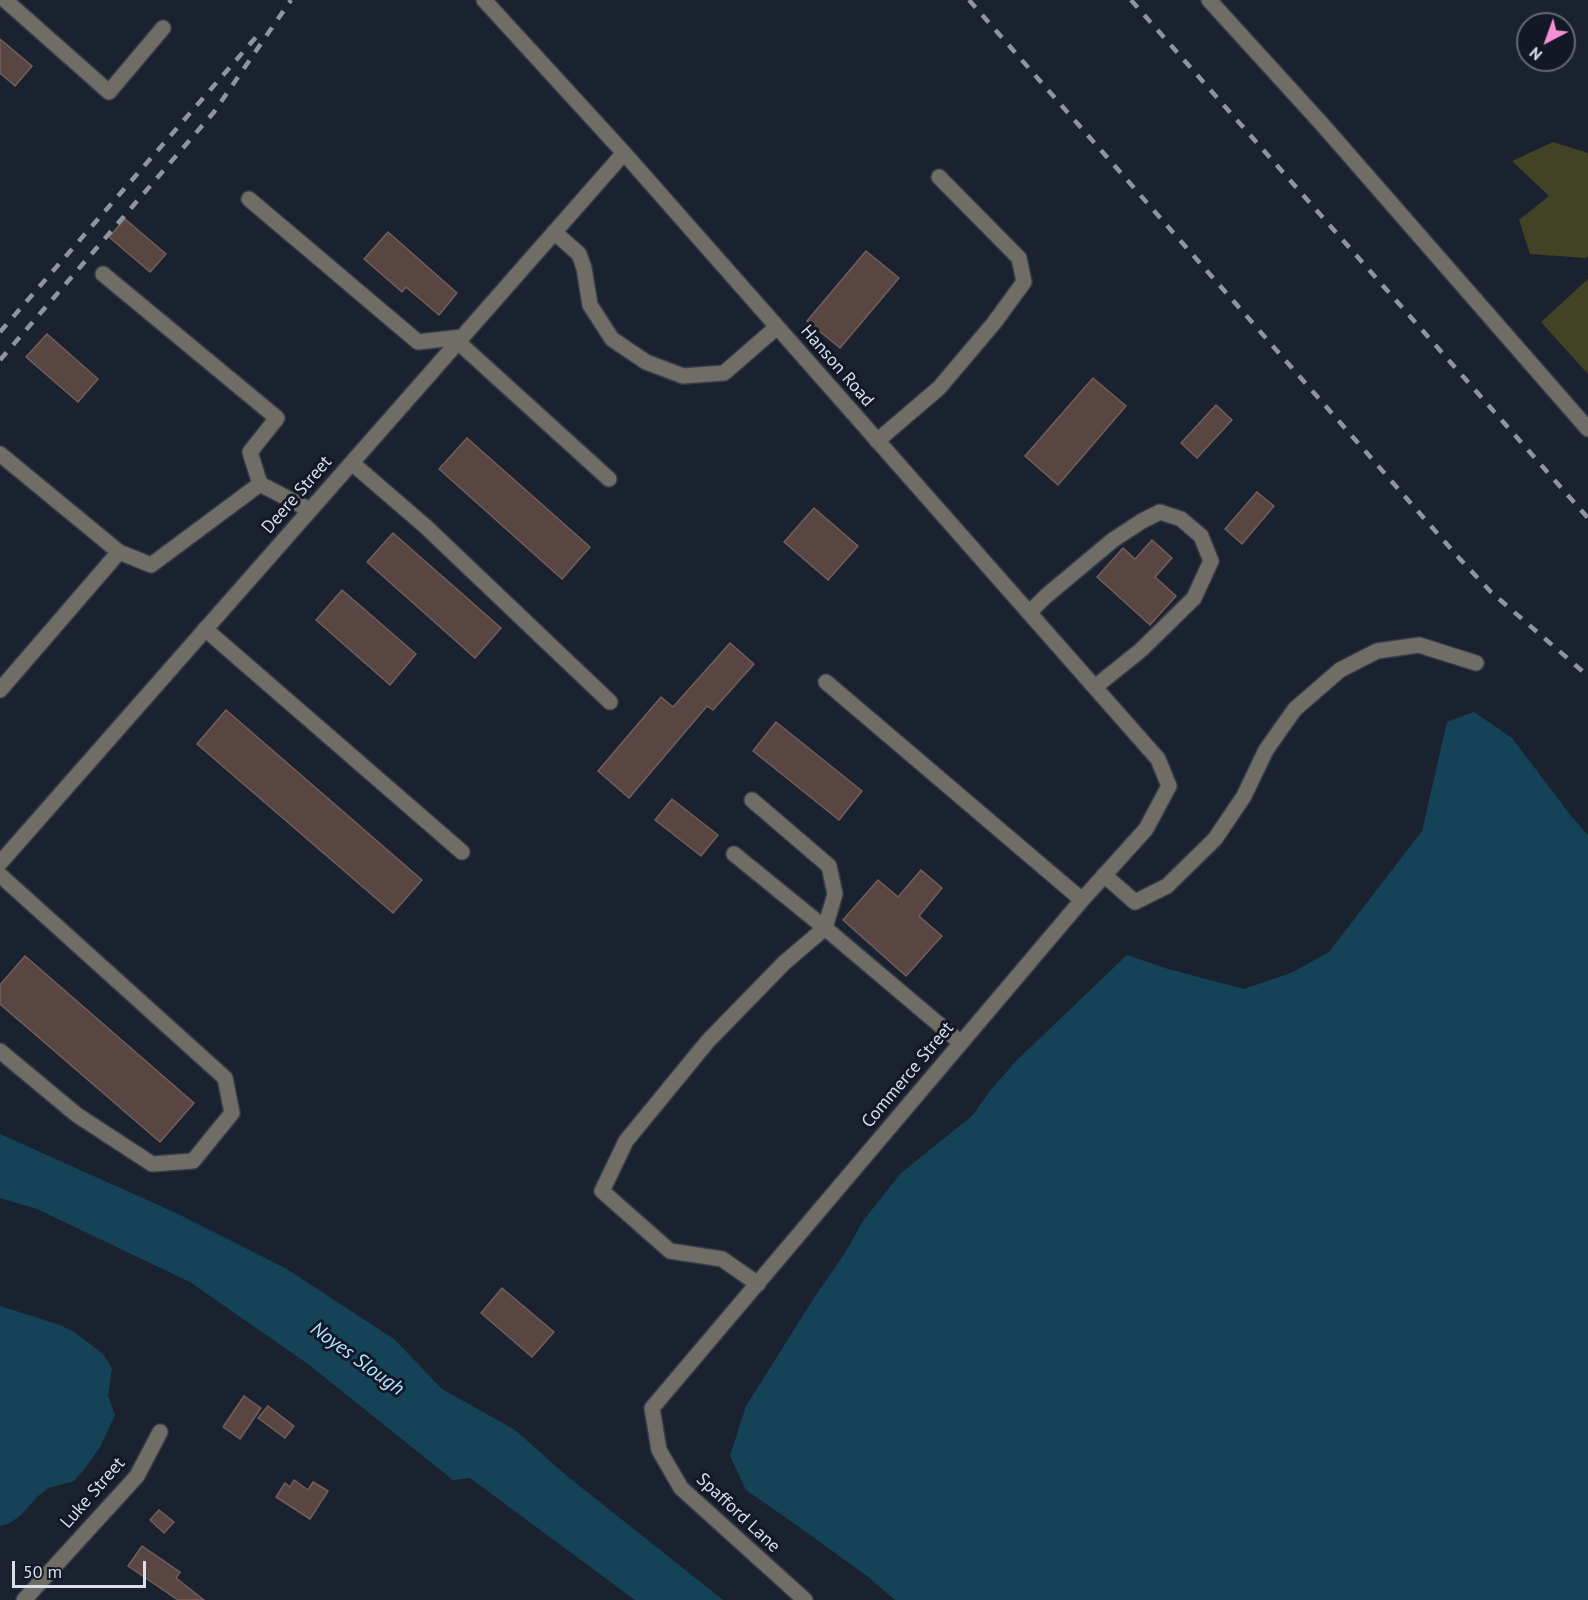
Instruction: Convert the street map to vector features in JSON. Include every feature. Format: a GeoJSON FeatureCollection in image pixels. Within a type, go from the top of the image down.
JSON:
{"type":"FeatureCollection","features":[{"type":"Feature","properties":{"kind":"street"},"geometry":{"type":"LineString","coordinates":[[5,0],[109,92],[163,28]]}},
{"type":"Feature","properties":{"kind":"street","name":"Hanson Road"},"geometry":{"type":"LineString","coordinates":[[484,0],[624,153],[1158,759]]}},
{"type":"Feature","properties":{"kind":"street"},"geometry":{"type":"LineString","coordinates":[[1209,0],[1321,123],[1588,429]]}},
{"type":"Feature","properties":{"kind":"street","name":"Deere Street"},"geometry":{"type":"LineString","coordinates":[[0,863],[624,153]]}},
{"type":"Feature","properties":{"kind":"street"},"geometry":{"type":"LineString","coordinates":[[877,441],[939,388],[994,323],[1024,282],[1019,258],[939,177]]}},
{"type":"Feature","properties":{"kind":"street"},"geometry":{"type":"LineString","coordinates":[[249,199],[418,342],[460,339],[609,479]]}},
{"type":"Feature","properties":{"kind":"street"},"geometry":{"type":"LineString","coordinates":[[554,232],[579,254],[584,268],[590,305],[612,339],[646,362],[683,376],[724,373],[777,327]]}},
{"type":"Feature","properties":{"kind":"street"},"geometry":{"type":"LineString","coordinates":[[103,274],[277,418],[250,452],[260,484],[310,510]]}},
{"type":"Feature","properties":{"kind":"street"},"geometry":{"type":"LineString","coordinates":[[0,454],[119,552],[151,565],[260,484]]}},
{"type":"Feature","properties":{"kind":"street"},"geometry":{"type":"LineString","coordinates":[[352,463],[425,526],[610,702]]}},
{"type":"Feature","properties":{"kind":"street"},"geometry":{"type":"LineString","coordinates":[[1029,613],[1113,540],[1160,512],[1181,519],[1201,536],[1211,561],[1194,598],[1141,650],[1095,687]]}},
{"type":"Feature","properties":{"kind":"street"},"geometry":{"type":"LineString","coordinates":[[0,690],[119,552]]}},
{"type":"Feature","properties":{"kind":"street"},"geometry":{"type":"LineString","coordinates":[[206,629],[462,852]]}},
{"type":"Feature","properties":{"kind":"street"},"geometry":{"type":"LineString","coordinates":[[1104,875],[1135,903],[1167,886],[1215,839],[1244,796],[1266,750],[1295,709],[1340,670],[1377,651],[1419,645],[1476,663]]}},
{"type":"Feature","properties":{"kind":"street"},"geometry":{"type":"LineString","coordinates":[[826,682],[1082,900]]}},
{"type":"Feature","properties":{"kind":"street","name":"Commerce Street"},"geometry":{"type":"LineString","coordinates":[[652,1408],[1082,900],[1146,829],[1169,786],[1158,759]]}},
{"type":"Feature","properties":{"kind":"street"},"geometry":{"type":"LineString","coordinates":[[752,800],[829,866],[835,894],[825,928],[784,963],[708,1041],[626,1141],[602,1191],[670,1251],[722,1259],[758,1284]]}},
{"type":"Feature","properties":{"kind":"street"},"geometry":{"type":"LineString","coordinates":[[734,854],[961,1043]]}},
{"type":"Feature","properties":{"kind":"street"},"geometry":{"type":"LineString","coordinates":[[0,875],[225,1078],[231,1113],[193,1161],[152,1164],[77,1115],[0,1051]]}},
{"type":"Feature","properties":{"kind":"street","name":"Spafford Lane"},"geometry":{"type":"LineString","coordinates":[[652,1408],[659,1450],[681,1488],[805,1600]]}},
{"type":"Feature","properties":{"kind":"street","name":"Luke Street"},"geometry":{"type":"LineString","coordinates":[[24,1600],[137,1476],[160,1432]]}},
{"type":"Feature","properties":{"kind":"green space"},"geometry":{"type":"Polygon","coordinates":[[[1553,142],[1588,153],[1588,256],[1586,258],[1530,254],[1519,220],[1549,196],[1512,161],[1553,142]]]}},
{"type":"Feature","properties":{"kind":"green space"},"geometry":{"type":"Polygon","coordinates":[[[1588,279],[1588,374],[1541,322],[1588,279]]]}},
{"type":"Feature","properties":{"kind":"water"},"geometry":{"type":"Polygon","coordinates":[[[1474,712],[1512,738],[1588,835],[1588,1600],[895,1600],[867,1576],[746,1490],[730,1456],[746,1406],[845,1253],[863,1221],[901,1173],[972,1116],[1016,1061],[1127,955],[1168,969],[1244,989],[1291,973],[1329,952],[1422,831],[1447,722],[1474,712]]]}},
{"type":"Feature","properties":{"kind":"water","name":"Noyes Slough"},"geometry":{"type":"Polygon","coordinates":[[[0,1134],[176,1213],[285,1268],[394,1339],[442,1389],[515,1430],[567,1476],[723,1600],[635,1600],[470,1478],[453,1480],[308,1364],[190,1282],[37,1209],[0,1198],[0,1134]]]}},
{"type":"Feature","properties":{"kind":"water"},"geometry":{"type":"Polygon","coordinates":[[[0,1306],[60,1325],[74,1332],[102,1353],[112,1368],[108,1396],[115,1415],[100,1447],[74,1481],[48,1488],[21,1515],[10,1523],[0,1526],[0,1306]]]}},
{"type":"Feature","properties":{"kind":"building"},"geometry":{"type":"Polygon","coordinates":[[[0,39],[32,66],[15,86],[0,73],[0,39]]]}},
{"type":"Feature","properties":{"kind":"building"},"geometry":{"type":"Polygon","coordinates":[[[125,219],[166,254],[150,272],[109,237],[125,219]]]}},
{"type":"Feature","properties":{"kind":"building"},"geometry":{"type":"Polygon","coordinates":[[[388,232],[457,293],[439,315],[406,287],[402,292],[364,259],[388,232]]]}},
{"type":"Feature","properties":{"kind":"building"},"geometry":{"type":"Polygon","coordinates":[[[866,251],[899,278],[840,348],[807,321],[866,251]]]}},
{"type":"Feature","properties":{"kind":"building"},"geometry":{"type":"Polygon","coordinates":[[[47,334],[98,379],[78,402],[26,357],[47,334]]]}},
{"type":"Feature","properties":{"kind":"building"},"geometry":{"type":"Polygon","coordinates":[[[1093,378],[1126,406],[1058,485],[1025,456],[1093,378]]]}},
{"type":"Feature","properties":{"kind":"building"},"geometry":{"type":"Polygon","coordinates":[[[1216,405],[1232,420],[1197,458],[1181,443],[1216,405]]]}},
{"type":"Feature","properties":{"kind":"building"},"geometry":{"type":"Polygon","coordinates":[[[467,438],[590,547],[562,579],[439,469],[467,438]]]}},
{"type":"Feature","properties":{"kind":"building"},"geometry":{"type":"Polygon","coordinates":[[[1257,492],[1274,506],[1242,544],[1225,529],[1257,492]]]}},
{"type":"Feature","properties":{"kind":"building"},"geometry":{"type":"Polygon","coordinates":[[[814,508],[858,546],[828,580],[784,542],[814,508]]]}},
{"type":"Feature","properties":{"kind":"building"},"geometry":{"type":"Polygon","coordinates":[[[393,533],[501,628],[475,658],[367,562],[393,533]]]}},
{"type":"Feature","properties":{"kind":"building"},"geometry":{"type":"Polygon","coordinates":[[[1152,540],[1172,558],[1155,577],[1176,596],[1150,625],[1097,577],[1123,548],[1135,559],[1152,540]]]}},
{"type":"Feature","properties":{"kind":"building"},"geometry":{"type":"Polygon","coordinates":[[[342,590],[416,654],[390,685],[316,620],[342,590]]]}},
{"type":"Feature","properties":{"kind":"building"},"geometry":{"type":"Polygon","coordinates":[[[730,643],[754,664],[713,710],[707,706],[629,798],[598,771],[661,697],[673,707],[730,643]]]}},
{"type":"Feature","properties":{"kind":"building"},"geometry":{"type":"Polygon","coordinates":[[[226,710],[422,880],[393,913],[197,744],[226,710]]]}},
{"type":"Feature","properties":{"kind":"building"},"geometry":{"type":"Polygon","coordinates":[[[776,722],[862,791],[839,820],[753,751],[776,722]]]}},
{"type":"Feature","properties":{"kind":"building"},"geometry":{"type":"Polygon","coordinates":[[[672,799],[718,835],[701,856],[655,820],[672,799]]]}},
{"type":"Feature","properties":{"kind":"building"},"geometry":{"type":"Polygon","coordinates":[[[921,870],[942,888],[919,916],[942,936],[906,976],[843,920],[878,880],[898,897],[921,870]]]}},
{"type":"Feature","properties":{"kind":"building"},"geometry":{"type":"Polygon","coordinates":[[[25,956],[194,1103],[160,1142],[0,1004],[0,985],[25,956]]]}},
{"type":"Feature","properties":{"kind":"building"},"geometry":{"type":"Polygon","coordinates":[[[502,1288],[554,1332],[532,1357],[481,1313],[502,1288]]]}},
{"type":"Feature","properties":{"kind":"building"},"geometry":{"type":"Polygon","coordinates":[[[244,1396],[261,1408],[240,1439],[223,1427],[244,1396]]]}},
{"type":"Feature","properties":{"kind":"building"},"geometry":{"type":"Polygon","coordinates":[[[268,1406],[294,1426],[285,1438],[258,1418],[268,1406]]]}},
{"type":"Feature","properties":{"kind":"building"},"geometry":{"type":"Polygon","coordinates":[[[294,1480],[308,1490],[313,1482],[328,1491],[310,1519],[276,1497],[285,1483],[290,1487],[294,1480]]]}},
{"type":"Feature","properties":{"kind":"building"},"geometry":{"type":"Polygon","coordinates":[[[159,1510],[174,1522],[164,1533],[150,1520],[159,1510]]]}},
{"type":"Feature","properties":{"kind":"building"},"geometry":{"type":"Polygon","coordinates":[[[142,1546],[180,1572],[176,1578],[204,1600],[178,1600],[128,1566],[142,1546]]]}},
{"type":"Feature","properties":{"kind":"railway"},"geometry":{"type":"LineString","coordinates":[[0,360],[214,112],[291,0]]}},
{"type":"Feature","properties":{"kind":"railway"},"geometry":{"type":"LineString","coordinates":[[969,0],[1459,558],[1491,592],[1588,676]]}},
{"type":"Feature","properties":{"kind":"railway"},"geometry":{"type":"LineString","coordinates":[[1131,0],[1588,518]]}},
{"type":"Feature","properties":{"kind":"railway"},"geometry":{"type":"LineString","coordinates":[[0,332],[257,36]]}}]}
